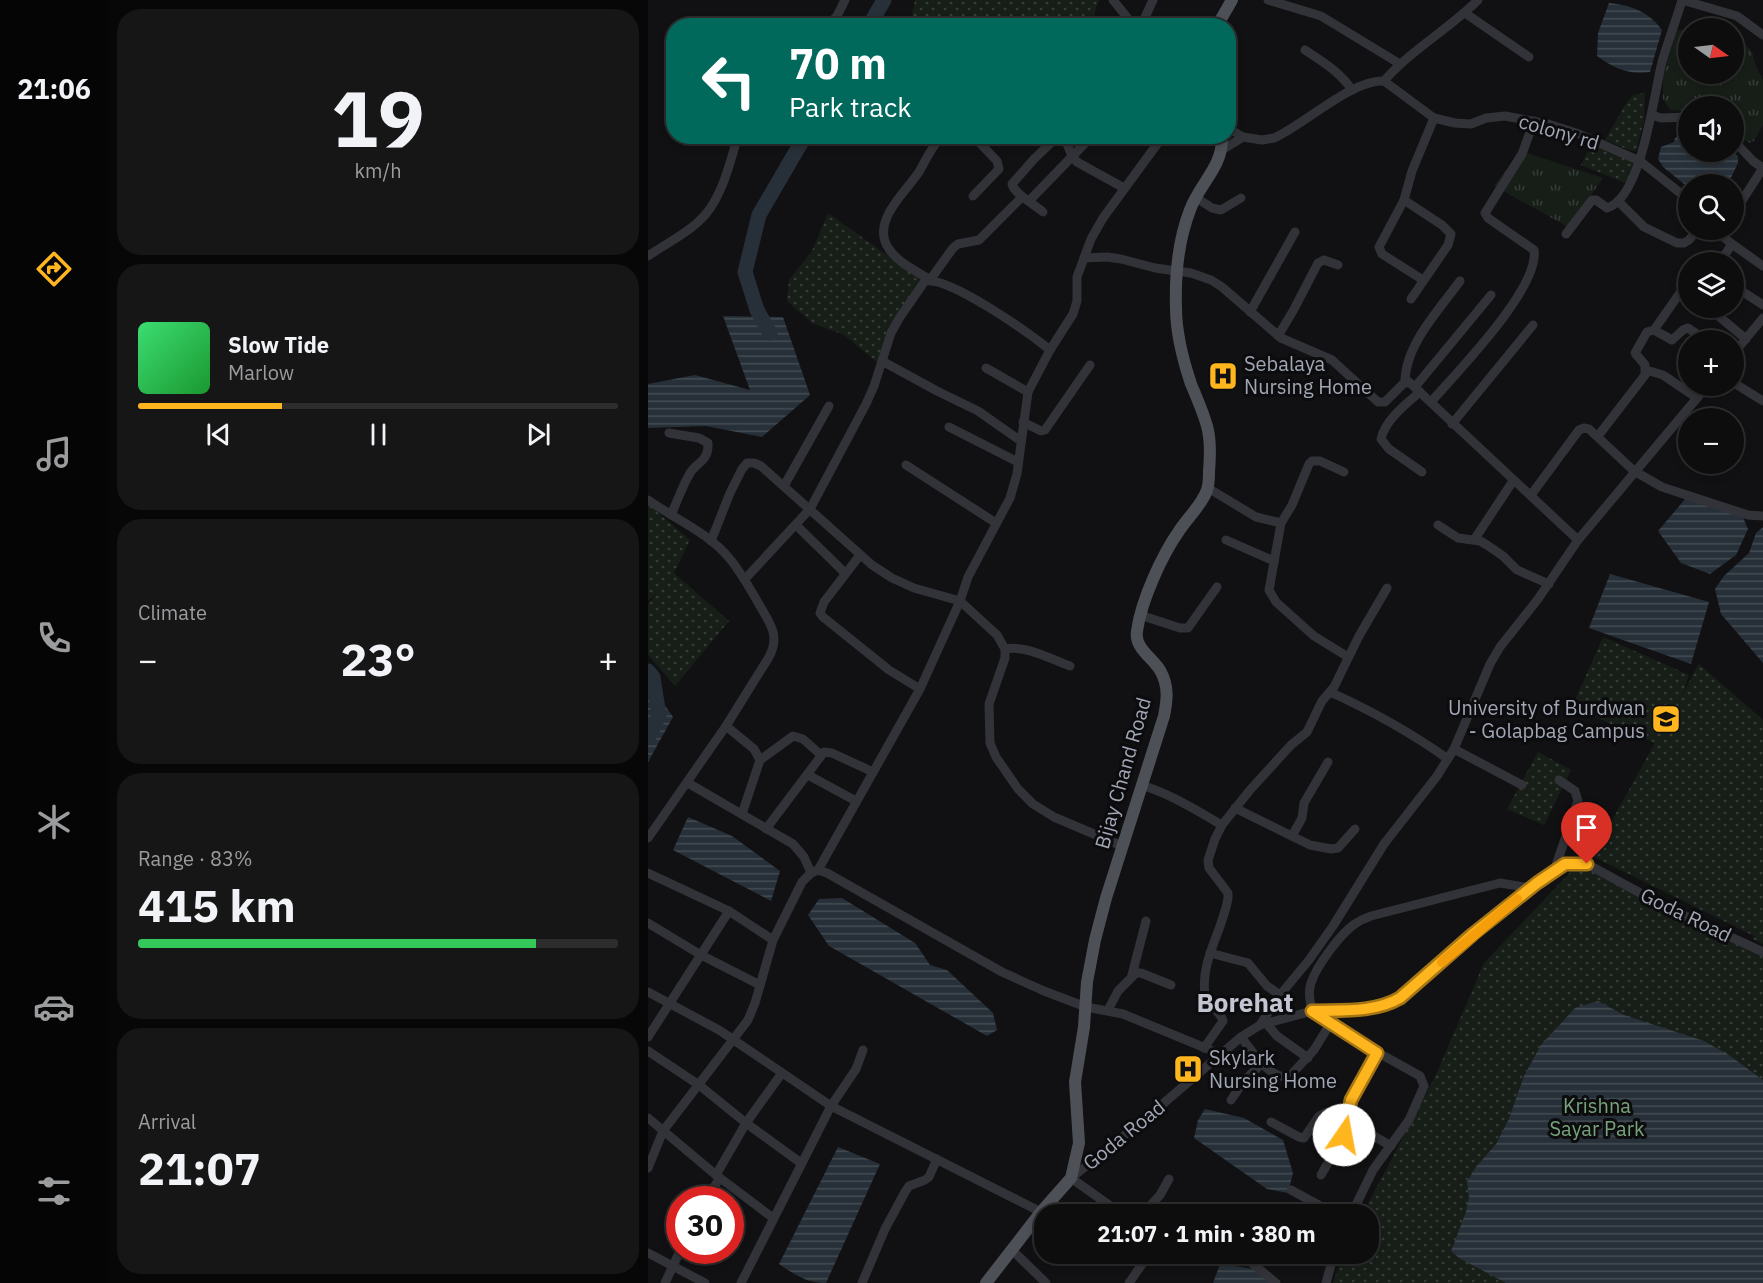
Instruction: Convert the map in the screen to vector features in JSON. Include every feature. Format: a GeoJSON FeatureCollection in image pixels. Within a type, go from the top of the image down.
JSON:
{"type":"FeatureCollection","features":[{"type":"Feature","properties":{"kind":"main road"},"geometry":{"type":"LineString","coordinates":[[1221,18],[1230,0]]}},
{"type":"Feature","properties":{"kind":"main road","name":"Bijay Chand Road"},"geometry":{"type":"LineString","coordinates":[[1048,1204],[1071,1178],[1079,1143],[1075,1082],[1095,940],[1167,700],[1166,686],[1161,671],[1139,646],[1136,634],[1140,615],[1168,548],[1201,502],[1208,488],[1210,444],[1208,428],[1180,343],[1176,312],[1177,273],[1184,228],[1195,197],[1215,167],[1222,144]]}},
{"type":"Feature","properties":{"kind":"main road","name":"Bijay Chand Road"},"geometry":{"type":"LineString","coordinates":[[987,1283],[1034,1221]]}},
{"type":"Feature","properties":{"kind":"street"},"geometry":{"type":"LineString","coordinates":[[835,18],[845,0]]}},
{"type":"Feature","properties":{"kind":"street"},"geometry":{"type":"LineString","coordinates":[[1113,0],[1128,18]]}},
{"type":"Feature","properties":{"kind":"street"},"geometry":{"type":"LineString","coordinates":[[1145,18],[1153,0]]}},
{"type":"Feature","properties":{"kind":"street"},"geometry":{"type":"LineString","coordinates":[[1268,0],[1321,16],[1400,64]]}},
{"type":"Feature","properties":{"kind":"street"},"geometry":{"type":"LineString","coordinates":[[1236,133],[1243,137],[1262,140],[1274,138],[1284,134],[1352,90],[1375,80],[1384,81],[1400,64],[1465,13],[1478,0]]}},
{"type":"Feature","properties":{"kind":"street"},"geometry":{"type":"LineString","coordinates":[[1566,234],[1592,200],[1596,200],[1607,208],[1618,201],[1640,161],[1663,61],[1682,0],[1737,16],[1763,35]]}},
{"type":"Feature","properties":{"kind":"street"},"geometry":{"type":"LineString","coordinates":[[1465,13],[1529,57]]}},
{"type":"Feature","properties":{"kind":"street"},"geometry":{"type":"LineString","coordinates":[[1305,50],[1335,69],[1352,90]]}},
{"type":"Feature","properties":{"kind":"street","name":"colony rd"},"geometry":{"type":"LineString","coordinates":[[1384,81],[1434,118],[1455,123],[1471,123],[1486,118],[1505,116],[1534,121],[1579,134],[1640,161],[1678,191]]}},
{"type":"Feature","properties":{"kind":"street"},"geometry":{"type":"LineString","coordinates":[[1652,115],[1661,118],[1678,117]]}},
{"type":"Feature","properties":{"kind":"street"},"geometry":{"type":"LineString","coordinates":[[1423,280],[1378,250],[1380,242],[1404,200],[1412,171],[1434,118]]}},
{"type":"Feature","properties":{"kind":"street"},"geometry":{"type":"LineString","coordinates":[[1431,402],[1510,308],[1533,265],[1534,250],[1488,218],[1485,213],[1522,154],[1534,121]]}},
{"type":"Feature","properties":{"kind":"street"},"geometry":{"type":"LineString","coordinates":[[1236,141],[1243,137]]}},
{"type":"Feature","properties":{"kind":"street"},"geometry":{"type":"LineString","coordinates":[[648,256],[706,214],[724,178],[735,144]]}},
{"type":"Feature","properties":{"kind":"street"},"geometry":{"type":"LineString","coordinates":[[930,280],[895,257],[887,248],[883,228],[893,206],[918,173],[934,144]]}},
{"type":"Feature","properties":{"kind":"street"},"geometry":{"type":"LineString","coordinates":[[973,196],[997,173],[999,165],[980,144]]}},
{"type":"Feature","properties":{"kind":"street"},"geometry":{"type":"LineString","coordinates":[[1043,212],[1013,189],[1012,184],[1050,144]]}},
{"type":"Feature","properties":{"kind":"street"},"geometry":{"type":"LineString","coordinates":[[1067,144],[1072,156],[1085,168],[1124,188]]}},
{"type":"Feature","properties":{"kind":"street"},"geometry":{"type":"LineString","coordinates":[[930,280],[953,248],[958,244],[979,240],[1084,144]]}},
{"type":"Feature","properties":{"kind":"street"},"geometry":{"type":"LineString","coordinates":[[648,1168],[663,1131],[748,1020],[773,940],[802,882],[814,872],[920,689],[968,577],[1010,498],[1018,462],[1028,392],[1050,350],[1073,314],[1077,301],[1077,277],[1095,232],[1156,144]]}},
{"type":"Feature","properties":{"kind":"street"},"geometry":{"type":"LineString","coordinates":[[1222,150],[1232,144]]}},
{"type":"Feature","properties":{"kind":"street"},"geometry":{"type":"LineString","coordinates":[[1744,152],[1763,168],[1744,197]]}},
{"type":"Feature","properties":{"kind":"street"},"geometry":{"type":"LineString","coordinates":[[1195,197],[1212,208],[1221,210],[1241,198]]}},
{"type":"Feature","properties":{"kind":"street"},"geometry":{"type":"LineString","coordinates":[[1404,200],[1442,225],[1451,234],[1448,245],[1410,299]]}},
{"type":"Feature","properties":{"kind":"street"},"geometry":{"type":"LineString","coordinates":[[1618,201],[1644,227],[1677,243],[1689,240]]}},
{"type":"Feature","properties":{"kind":"street"},"geometry":{"type":"LineString","coordinates":[[1250,312],[1295,232]]}},
{"type":"Feature","properties":{"kind":"street"},"geometry":{"type":"LineString","coordinates":[[1728,240],[1763,266]]}},
{"type":"Feature","properties":{"kind":"street"},"geometry":{"type":"LineString","coordinates":[[1727,252],[1732,244]]}},
{"type":"Feature","properties":{"kind":"street"},"geometry":{"type":"LineString","coordinates":[[1084,258],[1121,259],[1177,273],[1191,273],[1211,280],[1278,336],[1332,360],[1378,402],[1385,402],[1406,382],[1407,365],[1418,342],[1460,281]]}},
{"type":"Feature","properties":{"kind":"street"},"geometry":{"type":"LineString","coordinates":[[1278,336],[1318,262],[1324,260],[1338,265]]}},
{"type":"Feature","properties":{"kind":"street"},"geometry":{"type":"LineString","coordinates":[[745,579],[810,509],[866,404],[891,333],[925,281],[938,281],[1005,317],[1050,350]]}},
{"type":"Feature","properties":{"kind":"street"},"geometry":{"type":"LineString","coordinates":[[1744,293],[1763,305]]}},
{"type":"Feature","properties":{"kind":"street"},"geometry":{"type":"LineString","coordinates":[[1598,436],[1645,375],[1645,365],[1635,353],[1647,332],[1654,330],[1678,295]]}},
{"type":"Feature","properties":{"kind":"street"},"geometry":{"type":"LineString","coordinates":[[1422,472],[1389,449],[1381,439],[1382,433],[1491,296]]}},
{"type":"Feature","properties":{"kind":"street"},"geometry":{"type":"LineString","coordinates":[[1721,318],[1746,339]]}},
{"type":"Feature","properties":{"kind":"street"},"geometry":{"type":"LineString","coordinates":[[1744,341],[1762,322]]}},
{"type":"Feature","properties":{"kind":"street"},"geometry":{"type":"LineString","coordinates":[[1452,424],[1533,325]]}},
{"type":"Feature","properties":{"kind":"street"},"geometry":{"type":"LineString","coordinates":[[1654,330],[1672,340],[1678,335]]}},
{"type":"Feature","properties":{"kind":"street"},"geometry":{"type":"LineString","coordinates":[[882,361],[937,392],[978,411],[1021,441]]}},
{"type":"Feature","properties":{"kind":"street"},"geometry":{"type":"LineString","coordinates":[[1023,422],[1037,430],[1046,430],[1090,365]]}},
{"type":"Feature","properties":{"kind":"street"},"geometry":{"type":"LineString","coordinates":[[986,368],[1028,392]]}},
{"type":"Feature","properties":{"kind":"street"},"geometry":{"type":"LineString","coordinates":[[1646,370],[1663,375],[1697,399]]}},
{"type":"Feature","properties":{"kind":"street"},"geometry":{"type":"LineString","coordinates":[[1406,382],[1417,389],[1578,540]]}},
{"type":"Feature","properties":{"kind":"street"},"geometry":{"type":"LineString","coordinates":[[1744,389],[1763,401]]}},
{"type":"Feature","properties":{"kind":"street"},"geometry":{"type":"LineString","coordinates":[[1308,1058],[1263,1024],[1280,994],[1327,935],[1384,844],[1448,759],[1490,664],[1511,632],[1549,584],[1578,540],[1699,396]]}},
{"type":"Feature","properties":{"kind":"street"},"geometry":{"type":"LineString","coordinates":[[784,486],[829,406]]}},
{"type":"Feature","properties":{"kind":"street"},"geometry":{"type":"LineString","coordinates":[[950,427],[1018,462]]}},
{"type":"Feature","properties":{"kind":"street"},"geometry":{"type":"LineString","coordinates":[[1530,495],[1579,430],[1584,428],[1598,436],[1634,471],[1673,491],[1748,515],[1763,516]]}},
{"type":"Feature","properties":{"kind":"street"},"geometry":{"type":"LineString","coordinates":[[669,434],[699,438],[708,443],[709,448],[703,461],[689,473],[671,515]]}},
{"type":"Feature","properties":{"kind":"street"},"geometry":{"type":"LineString","coordinates":[[1344,472],[1320,461],[1312,461],[1281,523],[1269,590],[1276,602],[1314,636],[1347,657]]}},
{"type":"Feature","properties":{"kind":"street"},"geometry":{"type":"LineString","coordinates":[[711,541],[729,493],[742,469],[747,464],[754,463],[761,466],[860,555],[892,578],[914,588],[960,600],[997,635],[1005,649],[1005,658],[989,704],[990,743],[996,757],[1018,789],[1033,804],[1054,817],[1122,846]]}},
{"type":"Feature","properties":{"kind":"street"},"geometry":{"type":"LineString","coordinates":[[906,465],[996,523]]}},
{"type":"Feature","properties":{"kind":"street"},"geometry":{"type":"LineString","coordinates":[[1474,540],[1514,481]]}},
{"type":"Feature","properties":{"kind":"street"},"geometry":{"type":"LineString","coordinates":[[1208,488],[1256,517],[1281,523]]}},
{"type":"Feature","properties":{"kind":"street"},"geometry":{"type":"LineString","coordinates":[[648,500],[711,541],[729,558],[745,579],[772,627],[775,637],[774,647],[726,726],[648,838]]}},
{"type":"Feature","properties":{"kind":"street"},"geometry":{"type":"LineString","coordinates":[[796,525],[845,573]]}},
{"type":"Feature","properties":{"kind":"street"},"geometry":{"type":"LineString","coordinates":[[1438,525],[1458,538],[1480,541],[1496,551],[1517,570],[1549,584]]}},
{"type":"Feature","properties":{"kind":"street"},"geometry":{"type":"LineString","coordinates":[[1226,540],[1274,561]]}},
{"type":"Feature","properties":{"kind":"street"},"geometry":{"type":"LineString","coordinates":[[860,555],[820,607],[820,613],[823,618],[889,670],[920,689]]}},
{"type":"Feature","properties":{"kind":"street"},"geometry":{"type":"LineString","coordinates":[[1140,615],[1180,628],[1188,628],[1217,586]]}},
{"type":"Feature","properties":{"kind":"street"},"geometry":{"type":"LineString","coordinates":[[1204,1048],[1223,1021],[1220,1014],[1206,1000],[1204,984],[1210,953],[1228,898],[1228,893],[1213,875],[1208,860],[1210,850],[1222,825],[1235,808],[1281,755],[1303,736],[1388,588]]}},
{"type":"Feature","properties":{"kind":"street"},"geometry":{"type":"LineString","coordinates":[[1005,649],[1031,651],[1070,666]]}},
{"type":"Feature","properties":{"kind":"street"},"geometry":{"type":"LineString","coordinates":[[1330,692],[1392,722],[1448,759]]}},
{"type":"Feature","properties":{"kind":"street"},"geometry":{"type":"LineString","coordinates":[[726,726],[754,749],[760,760]]}},
{"type":"Feature","properties":{"kind":"street"},"geometry":{"type":"LineString","coordinates":[[742,814],[760,760],[793,736],[803,739],[821,754]]}},
{"type":"Feature","properties":{"kind":"street"},"geometry":{"type":"LineString","coordinates":[[1454,749],[1522,785]]}},
{"type":"Feature","properties":{"kind":"street"},"geometry":{"type":"LineString","coordinates":[[766,829],[824,752],[832,753],[873,772]]}},
{"type":"Feature","properties":{"kind":"street"},"geometry":{"type":"LineString","coordinates":[[1292,836],[1302,818],[1304,803],[1329,762]]}},
{"type":"Feature","properties":{"kind":"street"},"geometry":{"type":"LineString","coordinates":[[808,775],[856,801]]}},
{"type":"Feature","properties":{"kind":"street"},"geometry":{"type":"LineString","coordinates":[[1554,871],[1578,801],[1575,791],[1559,780]]}},
{"type":"Feature","properties":{"kind":"street"},"geometry":{"type":"LineString","coordinates":[[688,783],[793,844],[814,872]]}},
{"type":"Feature","properties":{"kind":"street"},"geometry":{"type":"LineString","coordinates":[[1142,785],[1167,794],[1222,825]]}},
{"type":"Feature","properties":{"kind":"street"},"geometry":{"type":"LineString","coordinates":[[1235,808],[1310,845],[1331,849],[1338,848],[1355,829]]}},
{"type":"Feature","properties":{"kind":"street","name":"Goda Road"},"geometry":{"type":"LineString","coordinates":[[1071,1178],[1144,1120],[1241,1037],[1263,1024],[1312,1011],[1353,1010],[1388,1005],[1400,998],[1473,934],[1565,864],[1587,864],[1666,907],[1763,952]]}},
{"type":"Feature","properties":{"kind":"street"},"geometry":{"type":"LineString","coordinates":[[814,872],[827,873],[1002,972],[1044,991],[1086,1007],[1123,1014],[1220,1054]]}},
{"type":"Feature","properties":{"kind":"street"},"geometry":{"type":"LineString","coordinates":[[648,873],[729,911],[773,940]]}},
{"type":"Feature","properties":{"kind":"street"},"geometry":{"type":"LineString","coordinates":[[1356,1204],[1373,1170],[1409,1120],[1424,1086],[1420,1076],[1377,1053],[1312,1011],[1309,994],[1316,971],[1348,929],[1359,921],[1500,883],[1531,888]]}},
{"type":"Feature","properties":{"kind":"street"},"geometry":{"type":"LineString","coordinates":[[648,1037],[729,911]]}},
{"type":"Feature","properties":{"kind":"street"},"geometry":{"type":"LineString","coordinates":[[1108,1010],[1118,991],[1132,975],[1146,921]]}},
{"type":"Feature","properties":{"kind":"street"},"geometry":{"type":"LineString","coordinates":[[648,923],[701,955],[760,985]]}},
{"type":"Feature","properties":{"kind":"street"},"geometry":{"type":"LineString","coordinates":[[1210,953],[1248,963],[1267,986],[1280,994]]}},
{"type":"Feature","properties":{"kind":"street"},"geometry":{"type":"LineString","coordinates":[[1132,975],[1141,973],[1171,985]]}},
{"type":"Feature","properties":{"kind":"street"},"geometry":{"type":"LineString","coordinates":[[648,992],[733,1039],[831,1106],[1034,1208]]}},
{"type":"Feature","properties":{"kind":"street"},"geometry":{"type":"LineString","coordinates":[[1241,1037],[1262,1063],[1284,1078],[1293,1074],[1308,1058],[1330,1024]]}},
{"type":"Feature","properties":{"kind":"street"},"geometry":{"type":"LineString","coordinates":[[741,1283],[801,1163],[831,1106],[848,1083],[863,1050]]}},
{"type":"Feature","properties":{"kind":"street"},"geometry":{"type":"LineString","coordinates":[[648,1051],[699,1085],[801,1163]]}},
{"type":"Feature","properties":{"kind":"street"},"geometry":{"type":"LineString","coordinates":[[1321,1175],[1344,1135],[1355,1090],[1377,1053]]}},
{"type":"Feature","properties":{"kind":"street"},"geometry":{"type":"LineString","coordinates":[[1231,1100],[1244,1081],[1262,1063]]}},
{"type":"Feature","properties":{"kind":"street"},"geometry":{"type":"LineString","coordinates":[[713,1186],[746,1123],[782,1073]]}},
{"type":"Feature","properties":{"kind":"street"},"geometry":{"type":"LineString","coordinates":[[1271,1122],[1304,1138],[1323,1113],[1331,1113],[1391,1146]]}},
{"type":"Feature","properties":{"kind":"street"},"geometry":{"type":"LineString","coordinates":[[648,1118],[773,1218]]}},
{"type":"Feature","properties":{"kind":"street"},"geometry":{"type":"LineString","coordinates":[[862,1283],[885,1229],[905,1192],[909,1186],[928,1177],[937,1159]]}},
{"type":"Feature","properties":{"kind":"street"},"geometry":{"type":"LineString","coordinates":[[1071,1178],[1108,1204]]}},
{"type":"Feature","properties":{"kind":"street"},"geometry":{"type":"LineString","coordinates":[[1152,1204],[1169,1179]]}},
{"type":"Feature","properties":{"kind":"street"},"geometry":{"type":"LineString","coordinates":[[1291,1190],[1317,1204]]}},
{"type":"Feature","properties":{"kind":"street"},"geometry":{"type":"LineString","coordinates":[[1011,1249],[1046,1283]]}},
{"type":"Feature","properties":{"kind":"street"},"geometry":{"type":"LineString","coordinates":[[648,1253],[705,1283]]}},
{"type":"Feature","properties":{"kind":"street"},"geometry":{"type":"LineString","coordinates":[[1129,1283],[1142,1264]]}},
{"type":"Feature","properties":{"kind":"street"},"geometry":{"type":"LineString","coordinates":[[1253,1264],[1276,1283]]}},
{"type":"Feature","properties":{"kind":"street"},"geometry":{"type":"LineString","coordinates":[[1326,1283],[1331,1264]]}},
{"type":"Feature","properties":{"kind":"street"},"geometry":{"type":"LineString","coordinates":[[665,1283],[673,1265]]}},
{"type":"Feature","properties":{"kind":"green space"},"geometry":{"type":"Polygon","coordinates":[[[915,0],[1099,0],[1093,18],[911,18],[915,0]]]}},
{"type":"Feature","properties":{"kind":"green space"},"geometry":{"type":"Polygon","coordinates":[[[1678,31],[1678,84],[1744,84],[1744,44],[1751,50],[1763,80],[1763,125],[1754,141],[1749,143],[1744,140],[1744,96],[1678,96],[1678,110],[1670,110],[1663,99],[1663,78],[1678,31]]]}},
{"type":"Feature","properties":{"kind":"green space"},"geometry":{"type":"Polygon","coordinates":[[[1645,93],[1644,120],[1636,151],[1605,140],[1633,95],[1645,93]]]}},
{"type":"Feature","properties":{"kind":"green space"},"geometry":{"type":"Polygon","coordinates":[[[1592,143],[1638,162],[1627,183],[1581,165],[1592,143]]]}},
{"type":"Feature","properties":{"kind":"green space"},"geometry":{"type":"Polygon","coordinates":[[[1521,151],[1603,178],[1568,227],[1494,186],[1521,151]]]}},
{"type":"Feature","properties":{"kind":"green space"},"geometry":{"type":"Polygon","coordinates":[[[828,213],[922,280],[878,363],[844,335],[812,323],[787,301],[789,280],[812,251],[828,213]]]}},
{"type":"Feature","properties":{"kind":"green space"},"geometry":{"type":"Polygon","coordinates":[[[648,504],[690,540],[674,573],[729,621],[675,686],[648,655],[648,604],[659,591],[648,601],[648,504]]]}},
{"type":"Feature","properties":{"kind":"green space"},"geometry":{"type":"Polygon","coordinates":[[[1603,637],[1689,675],[1682,695],[1699,664],[1763,720],[1763,944],[1753,939],[1754,936],[1592,856],[1655,743],[1572,707],[1603,637]]]}},
{"type":"Feature","properties":{"kind":"green space"},"geometry":{"type":"Polygon","coordinates":[[[1538,752],[1571,770],[1544,825],[1507,809],[1538,752]]]}},
{"type":"Feature","properties":{"kind":"green space","name":"Krishna Sayar Park"},"geometry":{"type":"Polygon","coordinates":[[[1579,863],[1763,953],[1763,1283],[1333,1283],[1340,1264],[1379,1264],[1379,1204],[1368,1204],[1435,1077],[1484,963],[1579,863]]]}},
{"type":"Feature","properties":{"kind":"shaded area"},"geometry":{"type":"Polygon","coordinates":[[[1609,3],[1639,10],[1651,18],[1662,30],[1650,72],[1622,70],[1597,56],[1598,33],[1609,3]]]}},
{"type":"Feature","properties":{"kind":"shaded area"},"geometry":{"type":"Polygon","coordinates":[[[1678,136],[1678,162],[1738,162],[1733,174],[1678,174],[1678,179],[1663,167],[1658,159],[1661,147],[1674,142],[1678,136]]]}},
{"type":"Feature","properties":{"kind":"shaded area"},"geometry":{"type":"Polygon","coordinates":[[[723,316],[783,317],[810,395],[762,437],[706,426],[648,428],[648,384],[695,375],[750,390],[723,316]]]}},
{"type":"Feature","properties":{"kind":"shaded area"},"geometry":{"type":"Polygon","coordinates":[[[1687,497],[1742,515],[1748,529],[1736,555],[1710,574],[1681,563],[1658,531],[1687,497]]]}},
{"type":"Feature","properties":{"kind":"shaded area"},"geometry":{"type":"Polygon","coordinates":[[[1763,527],[1763,663],[1721,614],[1715,589],[1724,576],[1749,553],[1756,533],[1763,527]]]}},
{"type":"Feature","properties":{"kind":"shaded area"},"geometry":{"type":"Polygon","coordinates":[[[1610,574],[1709,602],[1691,664],[1589,628],[1610,574]]]}},
{"type":"Feature","properties":{"kind":"shaded area"},"geometry":{"type":"Polygon","coordinates":[[[648,681],[673,717],[648,762],[648,681]]]}},
{"type":"Feature","properties":{"kind":"shaded area"},"geometry":{"type":"Polygon","coordinates":[[[688,817],[732,836],[780,871],[771,901],[673,850],[688,817]]]}},
{"type":"Feature","properties":{"kind":"shaded area"},"geometry":{"type":"Polygon","coordinates":[[[842,898],[915,943],[930,965],[947,970],[993,1013],[997,1030],[987,1036],[829,946],[808,915],[819,899],[842,898]]]}},
{"type":"Feature","properties":{"kind":"shaded area"},"geometry":{"type":"Polygon","coordinates":[[[1598,1001],[1624,1015],[1704,1041],[1729,1055],[1763,1080],[1763,1283],[1506,1283],[1459,1258],[1451,1251],[1466,1212],[1469,1197],[1467,1182],[1476,1167],[1496,1144],[1508,1121],[1524,1076],[1541,1045],[1575,1008],[1598,1001]]]}},
{"type":"Feature","properties":{"kind":"shaded area"},"geometry":{"type":"Polygon","coordinates":[[[1205,1109],[1244,1118],[1283,1140],[1293,1173],[1288,1193],[1267,1189],[1194,1138],[1198,1120],[1205,1109]]]}},
{"type":"Feature","properties":{"kind":"shaded area"},"geometry":{"type":"Polygon","coordinates":[[[838,1147],[880,1164],[826,1283],[819,1283],[801,1278],[779,1264],[838,1147]]]}},
{"type":"Feature","properties":{"kind":"shaded area"},"geometry":{"type":"Polygon","coordinates":[[[1220,1264],[1255,1269],[1275,1283],[1213,1283],[1220,1264]]]}},
{"type":"Feature","properties":{"kind":"waterway"},"geometry":{"type":"LineString","coordinates":[[874,18],[884,0]]}},
{"type":"Feature","properties":{"kind":"waterway"},"geometry":{"type":"LineString","coordinates":[[770,333],[757,310],[745,272],[759,215],[800,144]]}},
{"type":"Feature","properties":{"kind":"waterway"},"geometry":{"type":"LineString","coordinates":[[648,671],[653,677],[659,716],[648,738]]}},
{"type":"Feature","properties":{"kind":"slow traffic"},"geometry":{"type":"LineString","coordinates":[[1442,962],[1517,899]]}},
{"type":"Feature","properties":{"kind":"place","name":"Sebalaya Nursing Home"},"geometry":{"type":"Point","coordinates":[1223,376]}},
{"type":"Feature","properties":{"kind":"place","name":"University of Burdwan - Golapbag Campus"},"geometry":{"type":"Point","coordinates":[1666,719]}},
{"type":"Feature","properties":{"kind":"place","name":"Skylark Nursing Home"},"geometry":{"type":"Point","coordinates":[1188,1069]}},
{"type":"Feature","properties":{"kind":"district","name":"Borehat"},"geometry":{"type":"Point","coordinates":[1245,1003]}},
{"type":"Feature","properties":{"kind":"route"},"geometry":{"type":"LineString","coordinates":[[1344,1135],[1355,1090],[1377,1053],[1312,1011],[1374,1008],[1388,1005],[1400,998],[1473,934],[1537,883],[1565,864],[1587,864]]}}]}
